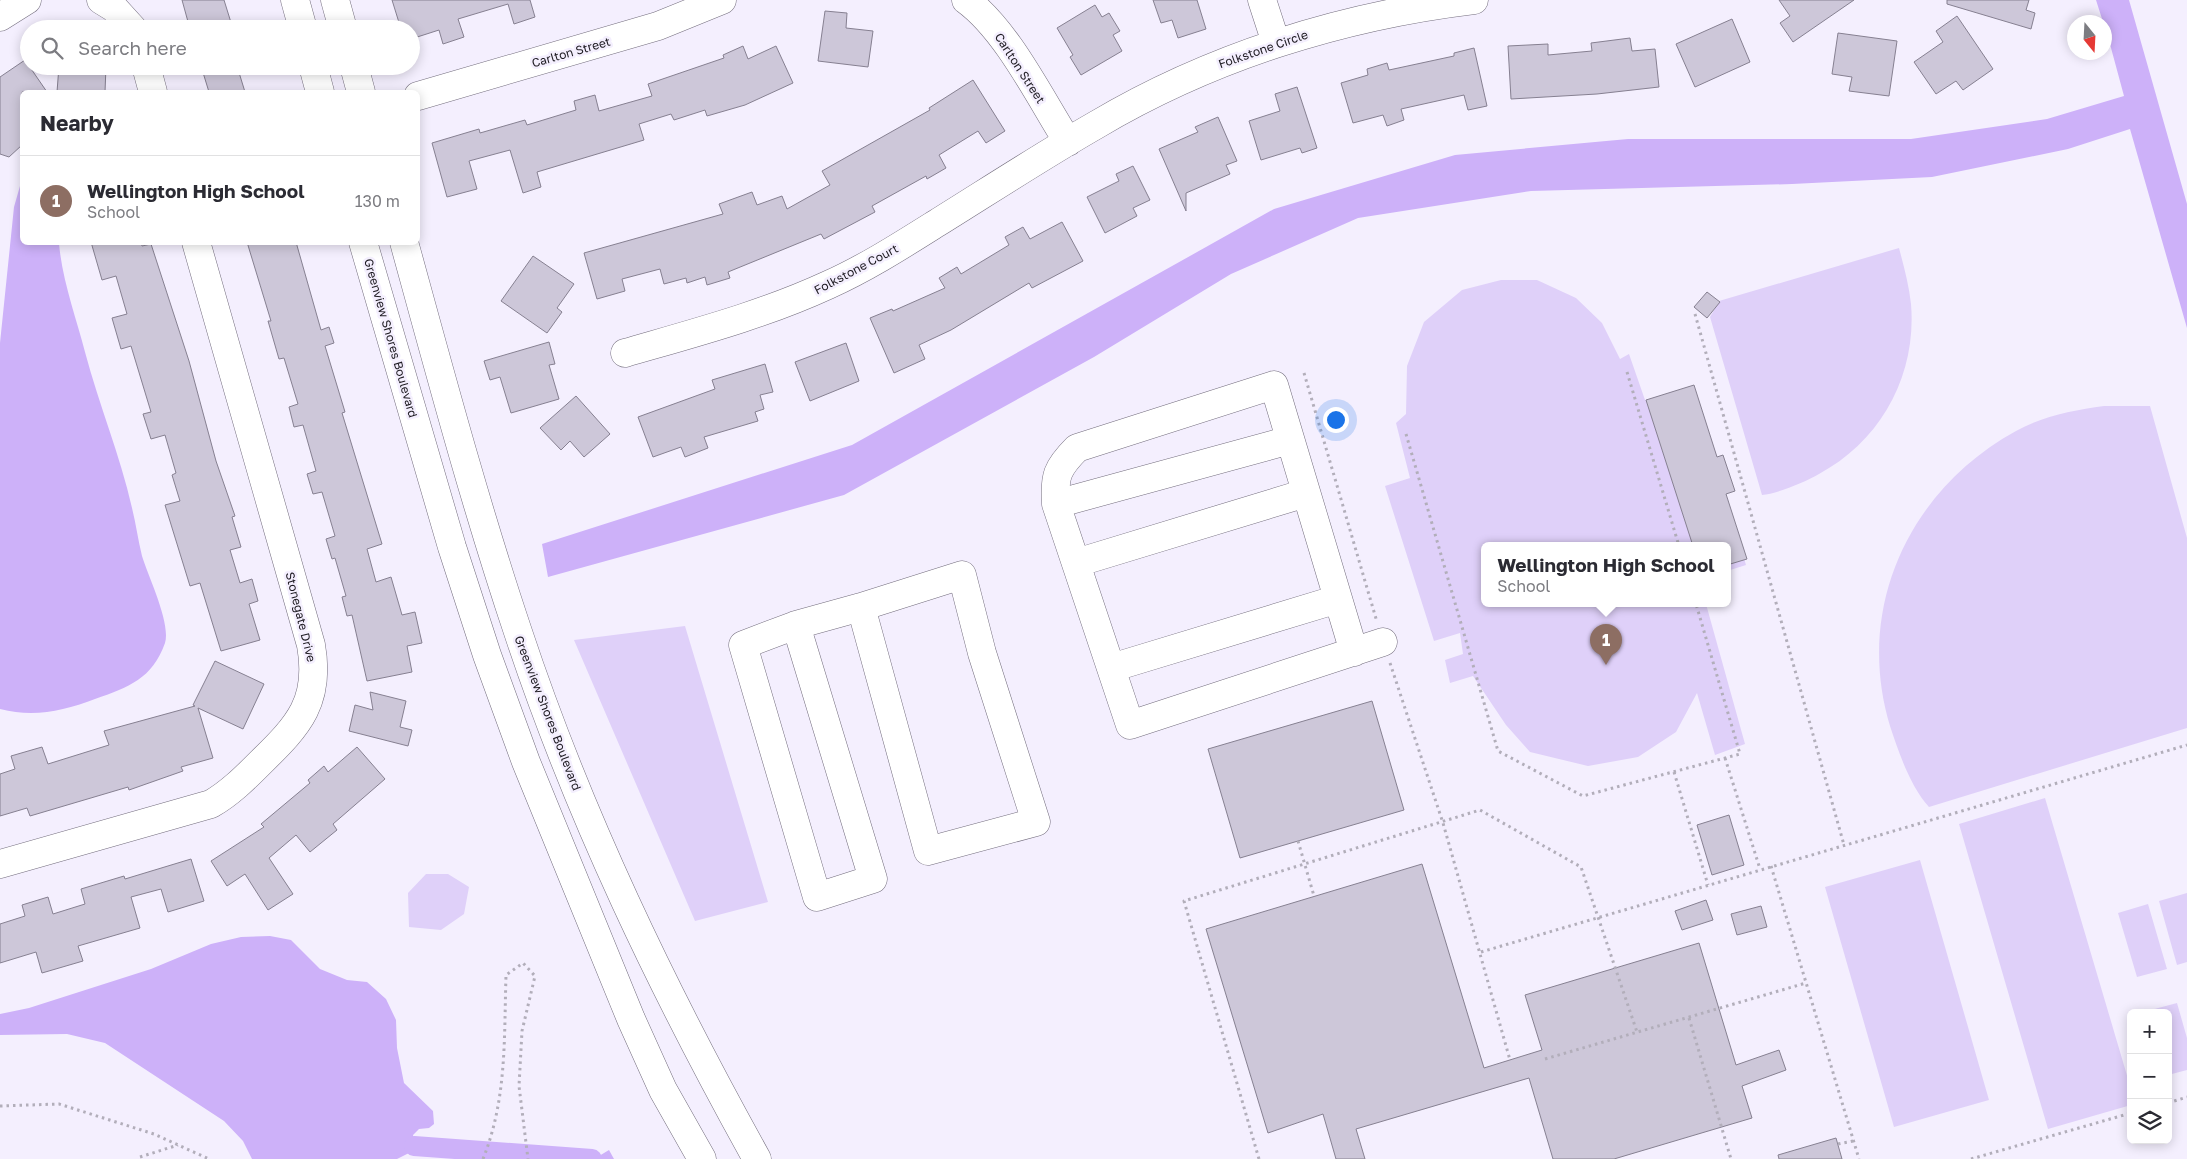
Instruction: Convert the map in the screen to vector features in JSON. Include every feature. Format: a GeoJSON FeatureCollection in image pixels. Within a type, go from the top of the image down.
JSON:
{"type":"FeatureCollection","features":[{"type":"Feature","properties":{"kind":"street"},"geometry":{"type":"LineString","coordinates":[[0,17],[27,0]]}},
{"type":"Feature","properties":{"kind":"street"},"geometry":{"type":"LineString","coordinates":[[101,0],[114,8],[125,20]]}},
{"type":"Feature","properties":{"kind":"street"},"geometry":{"type":"LineString","coordinates":[[295,0],[301,20]]}},
{"type":"Feature","properties":{"kind":"street"},"geometry":{"type":"LineString","coordinates":[[335,0],[341,20]]}},
{"type":"Feature","properties":{"kind":"street","name":"Carlton Street"},"geometry":{"type":"LineString","coordinates":[[420,95],[658,26],[722,0]]}},
{"type":"Feature","properties":{"kind":"street","name":"Carlton Street"},"geometry":{"type":"LineString","coordinates":[[966,0],[991,23],[1008,46],[1068,142]]}},
{"type":"Feature","properties":{"kind":"street"},"geometry":{"type":"LineString","coordinates":[[1262,0],[1276,43]]}},
{"type":"Feature","properties":{"kind":"street","name":"Folkstone Circle"},"geometry":{"type":"LineString","coordinates":[[1068,142],[1156,92],[1215,66],[1276,43],[1373,16],[1474,0]]}},
{"type":"Feature","properties":{"kind":"street"},"geometry":{"type":"LineString","coordinates":[[148,75],[152,90]]}},
{"type":"Feature","properties":{"kind":"street"},"geometry":{"type":"LineString","coordinates":[[315,75],[319,90]]}},
{"type":"Feature","properties":{"kind":"street"},"geometry":{"type":"LineString","coordinates":[[356,75],[360,90]]}},
{"type":"Feature","properties":{"kind":"street","name":"Folkstone Court"},"geometry":{"type":"LineString","coordinates":[[625,353],[724,325],[778,307],[830,285],[879,259],[1068,142]]}},
{"type":"Feature","properties":{"kind":"street","name":"Stonegate Drive"},"geometry":{"type":"LineString","coordinates":[[0,864],[211,804],[234,788],[292,731],[308,705],[314,676],[310,645],[197,245]]}},
{"type":"Feature","properties":{"kind":"street","name":"Greenview Shores Boulevard"},"geometry":{"type":"LineString","coordinates":[[364,245],[455,556],[487,655],[526,762],[627,1010],[663,1090],[702,1159]]}},
{"type":"Feature","properties":{"kind":"street","name":"Greenview Shores Boulevard"},"geometry":{"type":"LineString","coordinates":[[405,245],[483,525],[518,633],[556,740],[599,844],[646,947],[703,1061],[757,1159]]}},
{"type":"Feature","properties":{"kind":"street"},"geometry":{"type":"LineString","coordinates":[[1354,652],[1274,386],[1077,448],[1064,462],[1054,482],[1056,504],[1130,725],[1354,652],[1383,642]]}},
{"type":"Feature","properties":{"kind":"street"},"geometry":{"type":"LineString","coordinates":[[1056,504],[1290,440]]}},
{"type":"Feature","properties":{"kind":"street"},"geometry":{"type":"LineString","coordinates":[[1076,563],[1306,493]]}},
{"type":"Feature","properties":{"kind":"street"},"geometry":{"type":"LineString","coordinates":[[796,625],[873,879],[817,897],[743,645],[796,625],[861,607],[962,575],[982,653],[1036,822],[928,851],[861,607]]}},
{"type":"Feature","properties":{"kind":"street"},"geometry":{"type":"LineString","coordinates":[[1111,668],[1338,599]]}},
{"type":"Feature","properties":{"kind":"path"},"geometry":{"type":"LineString","coordinates":[[1695,314],[1844,845]]}},
{"type":"Feature","properties":{"kind":"path"},"geometry":{"type":"LineString","coordinates":[[1627,372],[1678,542]]}},
{"type":"Feature","properties":{"kind":"path"},"geometry":{"type":"LineString","coordinates":[[1304,373],[1383,642],[1442,823],[1510,1060]]}},
{"type":"Feature","properties":{"kind":"path"},"geometry":{"type":"LineString","coordinates":[[1406,434],[1498,751],[1583,796],[1740,754],[1697,607]]}},
{"type":"Feature","properties":{"kind":"path"},"geometry":{"type":"LineString","coordinates":[[1480,952],[2187,745]]}},
{"type":"Feature","properties":{"kind":"path"},"geometry":{"type":"LineString","coordinates":[[1725,758],[1760,869]]}},
{"type":"Feature","properties":{"kind":"path"},"geometry":{"type":"LineString","coordinates":[[1674,772],[1708,885]]}},
{"type":"Feature","properties":{"kind":"path"},"geometry":{"type":"LineString","coordinates":[[1259,1159],[1184,901],[1480,810],[1581,867],[1600,918],[1637,1032]]}},
{"type":"Feature","properties":{"kind":"path"},"geometry":{"type":"LineString","coordinates":[[1298,841],[1314,896]]}},
{"type":"Feature","properties":{"kind":"path"},"geometry":{"type":"LineString","coordinates":[[1771,866],[1858,1159]]}},
{"type":"Feature","properties":{"kind":"path"},"geometry":{"type":"LineString","coordinates":[[483,1159],[494,1131],[502,1086],[506,975],[523,963],[535,976],[522,1031],[519,1086],[528,1159]]}},
{"type":"Feature","properties":{"kind":"path"},"geometry":{"type":"LineString","coordinates":[[1545,1059],[1806,984]]}},
{"type":"Feature","properties":{"kind":"path"},"geometry":{"type":"LineString","coordinates":[[1689,1018],[1731,1159]]}},
{"type":"Feature","properties":{"kind":"path"},"geometry":{"type":"LineString","coordinates":[[2172,1102],[2187,1097]]}},
{"type":"Feature","properties":{"kind":"path"},"geometry":{"type":"LineString","coordinates":[[0,1106],[59,1104],[154,1134],[209,1159]]}},
{"type":"Feature","properties":{"kind":"path"},"geometry":{"type":"LineString","coordinates":[[1971,1159],[2127,1114]]}},
{"type":"Feature","properties":{"kind":"path"},"geometry":{"type":"LineString","coordinates":[[1838,1144],[1853,1141]]}},
{"type":"Feature","properties":{"kind":"path"},"geometry":{"type":"LineString","coordinates":[[140,1157],[179,1145]]}},
{"type":"Feature","properties":{"kind":"shaded area"},"geometry":{"type":"Polygon","coordinates":[[[2096,0],[2129,0],[2187,204],[2187,328],[2130,129],[2068,149],[1932,177],[1792,184],[1531,191],[1358,218],[1231,274],[1094,357],[844,495],[548,577],[542,544],[852,445],[1274,209],[1455,155],[1628,139],[1911,139],[2047,119],[2124,96],[2112,52],[2112,15],[2101,15],[2096,0]]]}},
{"type":"Feature","properties":{"kind":"shaded area"},"geometry":{"type":"Polygon","coordinates":[[[20,186],[20,245],[59,245],[63,271],[70,298],[122,469],[142,556],[162,612],[166,634],[165,643],[160,655],[153,665],[129,686],[60,710],[37,713],[13,712],[0,709],[0,343],[14,207],[20,186]]]}},
{"type":"Feature","properties":{"kind":"shaded area"},"geometry":{"type":"Polygon","coordinates":[[[1899,248],[1910,297],[1911,330],[1908,356],[1901,380],[1890,403],[1877,424],[1841,460],[1799,484],[1762,495],[1710,317],[1719,301],[1899,248]]]}},
{"type":"Feature","properties":{"kind":"shaded area"},"geometry":{"type":"Polygon","coordinates":[[[1501,280],[1537,280],[1576,298],[1602,323],[1620,359],[1629,354],[1645,400],[1694,387],[1746,565],[1731,570],[1731,542],[1481,542],[1481,607],[1707,607],[1745,744],[1715,755],[1697,693],[1676,732],[1638,757],[1588,766],[1530,752],[1506,725],[1473,676],[1450,683],[1445,660],[1463,654],[1460,633],[1434,641],[1385,486],[1410,478],[1396,423],[1406,414],[1407,366],[1424,322],[1462,290],[1501,280]]]}},
{"type":"Feature","properties":{"kind":"shaded area"},"geometry":{"type":"Polygon","coordinates":[[[2104,406],[2150,406],[2187,538],[2187,728],[1929,807],[1916,789],[1901,758],[1890,726],[1881,682],[1880,638],[1886,596],[1900,556],[1920,518],[1947,485],[1979,455],[2016,431],[2037,421],[2070,412],[2104,406]]]}},
{"type":"Feature","properties":{"kind":"shaded area"},"geometry":{"type":"Polygon","coordinates":[[[685,626],[768,902],[695,921],[574,640],[685,626]]]}},
{"type":"Feature","properties":{"kind":"shaded area"},"geometry":{"type":"Polygon","coordinates":[[[2045,798],[2127,1075],[2127,1106],[2048,1129],[1959,824],[2045,798]]]}},
{"type":"Feature","properties":{"kind":"shaded area"},"geometry":{"type":"Polygon","coordinates":[[[1920,860],[1989,1100],[1894,1127],[1825,887],[1920,860]]]}},
{"type":"Feature","properties":{"kind":"shaded area"},"geometry":{"type":"Polygon","coordinates":[[[426,874],[448,874],[469,887],[464,914],[441,930],[409,927],[408,893],[426,874]]]}},
{"type":"Feature","properties":{"kind":"shaded area"},"geometry":{"type":"Polygon","coordinates":[[[2187,893],[2187,962],[2177,965],[2159,901],[2187,893]]]}},
{"type":"Feature","properties":{"kind":"shaded area"},"geometry":{"type":"Polygon","coordinates":[[[2148,904],[2167,969],[2137,977],[2118,913],[2148,904]]]}},
{"type":"Feature","properties":{"kind":"shaded area"},"geometry":{"type":"Polygon","coordinates":[[[270,936],[291,940],[320,969],[347,980],[367,982],[386,999],[396,1020],[397,1048],[404,1083],[433,1111],[434,1124],[429,1128],[419,1129],[413,1135],[415,1150],[397,1159],[252,1159],[243,1141],[224,1121],[105,1043],[67,1034],[0,1035],[0,1014],[29,1008],[151,969],[211,944],[241,937],[270,936]]]}},
{"type":"Feature","properties":{"kind":"shaded area"},"geometry":{"type":"Polygon","coordinates":[[[2177,1003],[2187,1038],[2187,1070],[2172,1074],[2172,1009],[2154,1009],[2177,1003]]]}},
{"type":"Feature","properties":{"kind":"shaded area"},"geometry":{"type":"Polygon","coordinates":[[[609,1150],[614,1159],[594,1159],[609,1150]]]}},
{"type":"Feature","properties":{"kind":"building"},"geometry":{"type":"Polygon","coordinates":[[[182,0],[224,0],[230,20],[188,20],[182,0]]]}},
{"type":"Feature","properties":{"kind":"building"},"geometry":{"type":"Polygon","coordinates":[[[392,0],[530,0],[535,17],[514,24],[508,4],[458,19],[464,37],[443,44],[439,30],[420,36],[420,20],[398,20],[392,0]]]}},
{"type":"Feature","properties":{"kind":"building"},"geometry":{"type":"Polygon","coordinates":[[[1153,0],[1197,0],[1206,29],[1178,38],[1172,20],[1161,23],[1153,0]]]}},
{"type":"Feature","properties":{"kind":"building"},"geometry":{"type":"Polygon","coordinates":[[[1779,0],[1854,0],[1793,42],[1780,23],[1790,16],[1779,0]]]}},
{"type":"Feature","properties":{"kind":"building"},"geometry":{"type":"Polygon","coordinates":[[[1947,0],[2029,0],[2026,10],[2035,13],[2031,29],[1947,4],[1947,0]]]}},
{"type":"Feature","properties":{"kind":"building"},"geometry":{"type":"Polygon","coordinates":[[[1095,5],[1102,17],[1109,13],[1120,31],[1113,35],[1122,51],[1081,75],[1070,57],[1073,55],[1057,28],[1095,5]]]}},
{"type":"Feature","properties":{"kind":"building"},"geometry":{"type":"Polygon","coordinates":[[[825,11],[847,13],[846,28],[873,31],[868,67],[818,61],[825,11]]]}},
{"type":"Feature","properties":{"kind":"building"},"geometry":{"type":"Polygon","coordinates":[[[1957,16],[1993,69],[1963,90],[1956,81],[1936,94],[1914,62],[1943,42],[1936,31],[1957,16]]]}},
{"type":"Feature","properties":{"kind":"building"},"geometry":{"type":"Polygon","coordinates":[[[1732,19],[1750,62],[1695,87],[1676,44],[1732,19]]]}},
{"type":"Feature","properties":{"kind":"building"},"geometry":{"type":"Polygon","coordinates":[[[1838,33],[1897,41],[1889,96],[1849,91],[1852,77],[1832,74],[1838,33]]]}},
{"type":"Feature","properties":{"kind":"building"},"geometry":{"type":"Polygon","coordinates":[[[1630,38],[1632,51],[1655,49],[1659,87],[1597,94],[1511,99],[1508,46],[1548,44],[1548,55],[1592,51],[1591,43],[1630,38]]]}},
{"type":"Feature","properties":{"kind":"building"},"geometry":{"type":"Polygon","coordinates":[[[743,46],[748,59],[776,46],[793,83],[745,105],[707,116],[705,110],[674,120],[671,114],[639,124],[644,140],[537,172],[541,187],[523,193],[510,150],[469,161],[477,189],[447,197],[432,143],[479,129],[480,133],[525,120],[527,125],[576,110],[574,101],[595,95],[599,111],[652,96],[648,84],[724,58],[723,55],[743,46]]]}},
{"type":"Feature","properties":{"kind":"building"},"geometry":{"type":"Polygon","coordinates":[[[1474,48],[1487,106],[1468,110],[1464,95],[1401,109],[1404,120],[1387,126],[1383,115],[1353,123],[1341,83],[1368,75],[1367,69],[1387,63],[1389,70],[1454,56],[1454,53],[1474,48]]]}},
{"type":"Feature","properties":{"kind":"building"},"geometry":{"type":"Polygon","coordinates":[[[20,63],[20,75],[35,75],[46,90],[20,90],[20,147],[9,157],[0,154],[0,77],[20,63]]]}},
{"type":"Feature","properties":{"kind":"building"},"geometry":{"type":"Polygon","coordinates":[[[58,75],[106,75],[105,90],[57,90],[58,75]]]}},
{"type":"Feature","properties":{"kind":"building"},"geometry":{"type":"Polygon","coordinates":[[[204,75],[240,75],[244,90],[208,90],[204,75]]]}},
{"type":"Feature","properties":{"kind":"building"},"geometry":{"type":"Polygon","coordinates":[[[973,80],[1005,131],[986,143],[978,131],[939,155],[946,168],[927,179],[926,176],[872,206],[875,212],[824,239],[821,234],[728,272],[730,278],[707,285],[705,277],[687,283],[686,278],[664,284],[660,269],[622,279],[625,291],[597,299],[584,253],[723,214],[719,204],[752,192],[757,205],[782,196],[787,209],[830,185],[822,171],[930,110],[929,108],[973,80]]]}},
{"type":"Feature","properties":{"kind":"building"},"geometry":{"type":"Polygon","coordinates":[[[1297,87],[1317,148],[1302,153],[1300,148],[1261,160],[1249,121],[1280,111],[1275,94],[1297,87]]]}},
{"type":"Feature","properties":{"kind":"building"},"geometry":{"type":"Polygon","coordinates":[[[1218,117],[1237,161],[1226,165],[1230,174],[1186,193],[1186,211],[1159,149],[1198,132],[1195,127],[1218,117]]]}},
{"type":"Feature","properties":{"kind":"building"},"geometry":{"type":"Polygon","coordinates":[[[1133,166],[1150,200],[1133,208],[1137,216],[1105,233],[1087,197],[1119,181],[1116,174],[1133,166]]]}},
{"type":"Feature","properties":{"kind":"building"},"geometry":{"type":"Polygon","coordinates":[[[1062,222],[1083,261],[1032,288],[1029,283],[951,330],[919,345],[925,359],[894,373],[870,318],[892,309],[893,311],[945,288],[939,278],[957,267],[961,274],[1009,245],[1005,237],[1023,227],[1030,239],[1062,222]]]}},
{"type":"Feature","properties":{"kind":"building"},"geometry":{"type":"Polygon","coordinates":[[[92,245],[151,245],[189,361],[216,461],[235,516],[232,517],[241,547],[230,550],[240,583],[252,579],[258,601],[249,604],[260,640],[221,651],[200,583],[190,586],[165,505],[180,501],[172,475],[176,473],[165,435],[151,439],[143,414],[151,412],[131,346],[121,349],[112,318],[127,314],[116,276],[102,280],[92,245]]]}},
{"type":"Feature","properties":{"kind":"building"},"geometry":{"type":"Polygon","coordinates":[[[248,245],[297,245],[321,330],[329,327],[334,343],[325,346],[345,412],[342,413],[382,544],[367,549],[376,582],[391,577],[402,615],[415,612],[422,643],[407,646],[412,672],[367,681],[352,615],[347,616],[342,597],[346,596],[335,558],[332,559],[326,539],[335,536],[322,492],[313,494],[307,474],[316,471],[303,425],[294,427],[289,407],[298,404],[284,358],[279,359],[268,321],[271,321],[248,245]]]}},
{"type":"Feature","properties":{"kind":"building"},"geometry":{"type":"Polygon","coordinates":[[[533,256],[574,284],[557,308],[562,312],[547,333],[501,301],[533,256]]]}},
{"type":"Feature","properties":{"kind":"building"},"geometry":{"type":"Polygon","coordinates":[[[1707,292],[1720,302],[1707,318],[1694,307],[1707,292]]]}},
{"type":"Feature","properties":{"kind":"building"},"geometry":{"type":"Polygon","coordinates":[[[549,342],[555,364],[549,365],[559,399],[511,413],[500,377],[490,380],[484,361],[549,342]]]}},
{"type":"Feature","properties":{"kind":"building"},"geometry":{"type":"Polygon","coordinates":[[[846,343],[859,381],[810,401],[795,362],[846,343]]]}},
{"type":"Feature","properties":{"kind":"building"},"geometry":{"type":"Polygon","coordinates":[[[765,364],[773,392],[760,395],[764,409],[755,412],[758,421],[704,437],[708,448],[685,457],[681,447],[653,457],[638,417],[715,389],[712,380],[765,364]]]}},
{"type":"Feature","properties":{"kind":"building"},"geometry":{"type":"Polygon","coordinates":[[[1694,385],[1717,457],[1723,455],[1735,491],[1726,494],[1747,559],[1731,564],[1731,542],[1692,542],[1646,400],[1694,385]]]}},
{"type":"Feature","properties":{"kind":"building"},"geometry":{"type":"Polygon","coordinates":[[[576,396],[610,434],[584,457],[570,441],[561,450],[540,428],[576,396]]]}},
{"type":"Feature","properties":{"kind":"building"},"geometry":{"type":"Polygon","coordinates":[[[215,661],[264,684],[243,729],[198,708],[213,758],[181,767],[183,771],[129,790],[128,787],[30,816],[27,808],[0,816],[0,774],[15,769],[11,756],[42,747],[48,764],[109,745],[104,731],[195,706],[193,705],[215,661]]]}},
{"type":"Feature","properties":{"kind":"building"},"geometry":{"type":"Polygon","coordinates":[[[370,692],[406,701],[400,727],[412,730],[408,746],[349,731],[355,705],[373,710],[370,692]]]}},
{"type":"Feature","properties":{"kind":"building"},"geometry":{"type":"Polygon","coordinates":[[[1372,701],[1404,810],[1240,858],[1208,749],[1372,701]]]}},
{"type":"Feature","properties":{"kind":"building"},"geometry":{"type":"Polygon","coordinates":[[[357,747],[385,779],[333,824],[337,830],[310,852],[296,835],[269,858],[293,894],[268,910],[245,874],[227,886],[211,861],[264,827],[261,824],[310,783],[308,780],[324,766],[328,772],[357,747]]]}},
{"type":"Feature","properties":{"kind":"building"},"geometry":{"type":"Polygon","coordinates":[[[1729,815],[1744,865],[1712,875],[1697,825],[1729,815]]]}},
{"type":"Feature","properties":{"kind":"building"},"geometry":{"type":"Polygon","coordinates":[[[191,859],[204,901],[168,912],[161,889],[131,897],[140,928],[78,946],[83,961],[42,973],[36,952],[0,963],[0,924],[25,916],[22,905],[48,897],[53,914],[85,904],[81,889],[124,876],[125,879],[191,859]]]}},
{"type":"Feature","properties":{"kind":"building"},"geometry":{"type":"Polygon","coordinates":[[[1422,864],[1484,1068],[1542,1050],[1525,995],[1699,943],[1736,1065],[1779,1050],[1786,1070],[1742,1086],[1752,1118],[1614,1159],[1553,1159],[1529,1078],[1356,1129],[1365,1159],[1336,1159],[1323,1114],[1268,1133],[1206,929],[1422,864]]]}},
{"type":"Feature","properties":{"kind":"building"},"geometry":{"type":"Polygon","coordinates":[[[1706,900],[1713,920],[1682,930],[1675,911],[1706,900]]]}},
{"type":"Feature","properties":{"kind":"building"},"geometry":{"type":"Polygon","coordinates":[[[1761,906],[1767,927],[1737,935],[1731,914],[1761,906]]]}},
{"type":"Feature","properties":{"kind":"building"},"geometry":{"type":"Polygon","coordinates":[[[1836,1138],[1842,1159],[1779,1159],[1778,1155],[1836,1138]]]}},
{"type":"Feature","properties":{"kind":"waterway"},"geometry":{"type":"LineString","coordinates":[[414,1146],[592,1159]]}},
{"type":"Feature","properties":{"kind":"place","name":"Wellington High School"},"geometry":{"type":"Point","coordinates":[1606,665]}}]}
